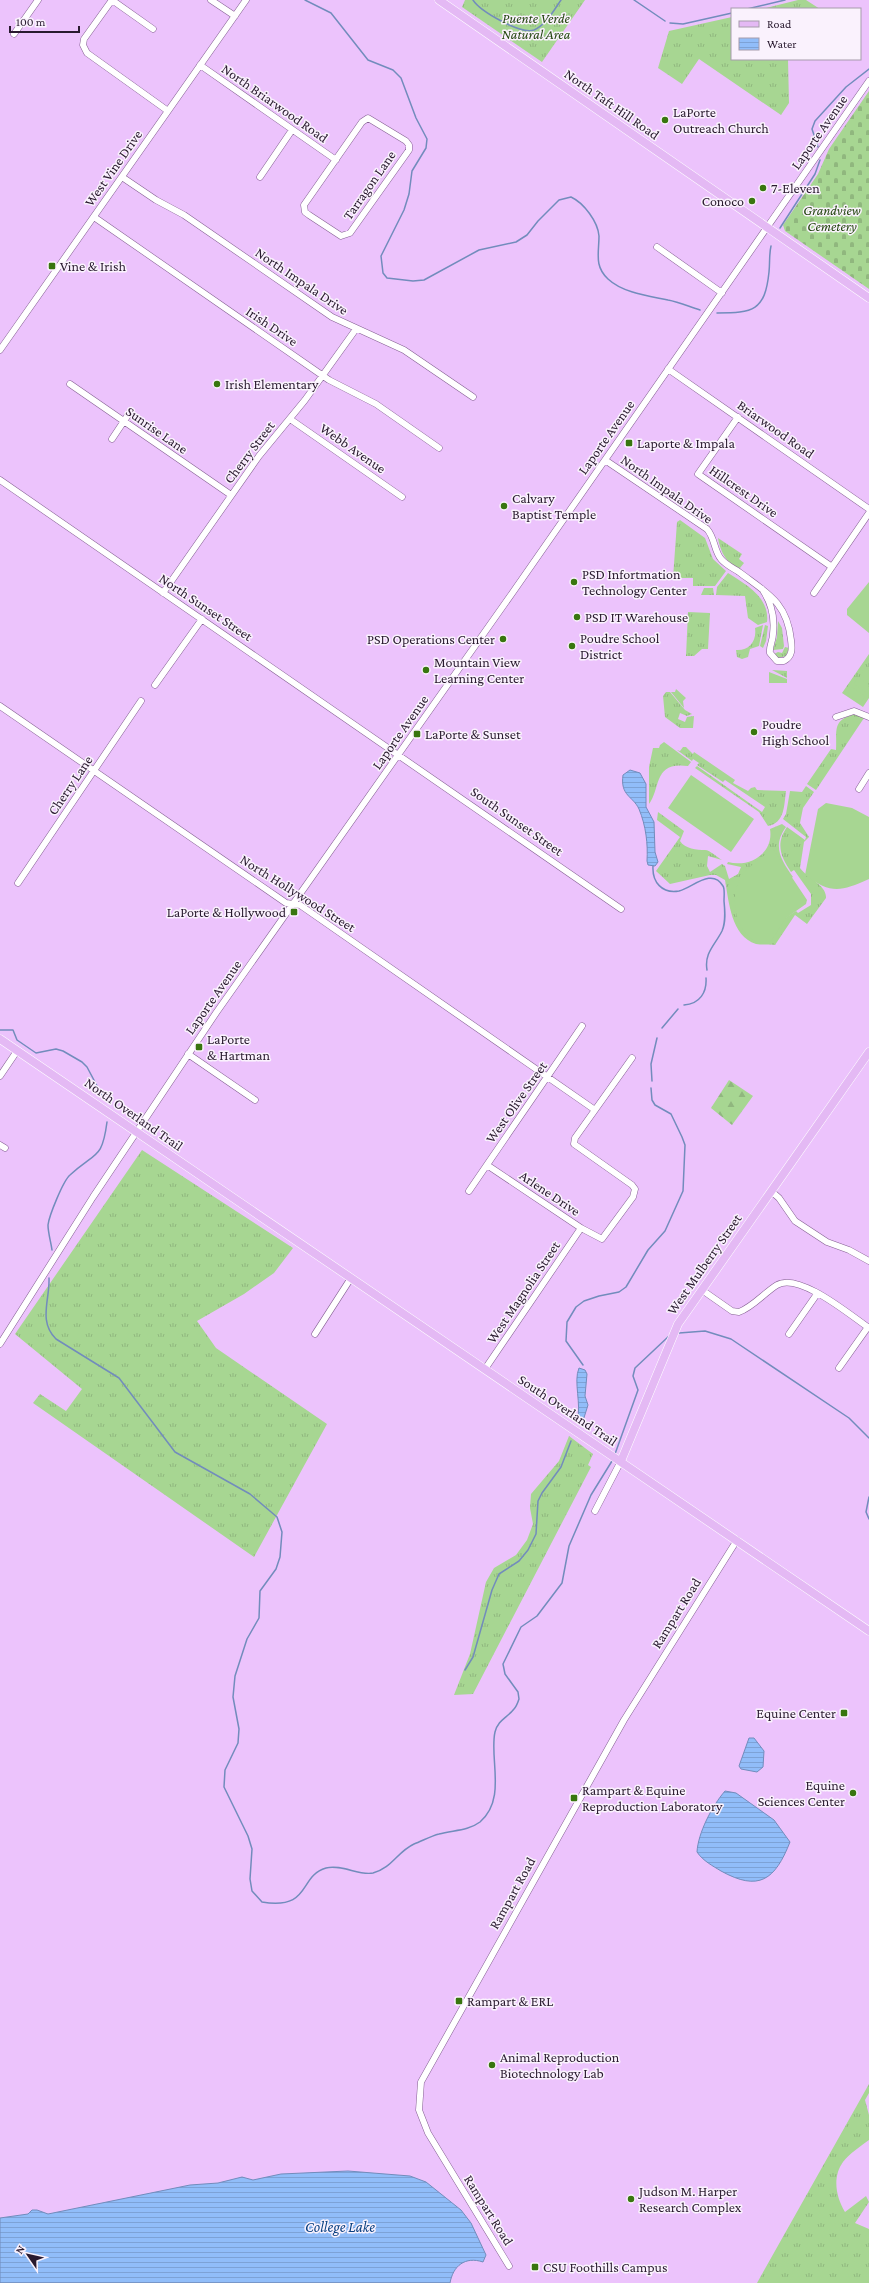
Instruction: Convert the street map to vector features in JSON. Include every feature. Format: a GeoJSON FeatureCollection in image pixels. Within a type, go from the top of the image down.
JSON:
{"type":"FeatureCollection","features":[{"type":"Feature","properties":{"kind":"main road","name":"North Taft Hill Road"},"geometry":{"type":"LineString","coordinates":[[439,0],[869,298]]}},
{"type":"Feature","properties":{"kind":"main road","name":"North Overland Trail"},"geometry":{"type":"LineString","coordinates":[[0,1039],[252,1211]]}},
{"type":"Feature","properties":{"kind":"main road","name":"West Mulberry Street"},"geometry":{"type":"LineString","coordinates":[[616,1458],[672,1336],[702,1290],[869,1052]]}},
{"type":"Feature","properties":{"kind":"main road","name":"South Overland Trail"},"geometry":{"type":"LineString","coordinates":[[252,1211],[869,1631]]}},
{"type":"Feature","properties":{"kind":"street"},"geometry":{"type":"LineString","coordinates":[[14,34],[38,0]]}},
{"type":"Feature","properties":{"kind":"street"},"geometry":{"type":"LineString","coordinates":[[153,29],[112,0],[84,39],[83,47],[87,53],[168,111]]}},
{"type":"Feature","properties":{"kind":"street"},"geometry":{"type":"LineString","coordinates":[[211,0],[234,16]]}},
{"type":"Feature","properties":{"kind":"street","name":"West Vine Drive"},"geometry":{"type":"LineString","coordinates":[[0,350],[246,0]]}},
{"type":"Feature","properties":{"kind":"street","name":"North Briarwood Road"},"geometry":{"type":"LineString","coordinates":[[200,65],[336,160]]}},
{"type":"Feature","properties":{"kind":"street","name":"Laporte Avenue"},"geometry":{"type":"LineString","coordinates":[[0,1344],[136,1132],[188,1054],[869,81]]}},
{"type":"Feature","properties":{"kind":"street","name":"Tarragon Lane"},"geometry":{"type":"LineString","coordinates":[[368,118],[374,120],[409,145],[409,150],[350,233],[345,236],[336,234],[309,215],[304,209],[306,201],[336,160],[362,122],[368,118]]}},
{"type":"Feature","properties":{"kind":"street"},"geometry":{"type":"LineString","coordinates":[[260,176],[292,130]]}},
{"type":"Feature","properties":{"kind":"street","name":"North Impala Drive"},"geometry":{"type":"LineString","coordinates":[[122,177],[156,200],[184,215],[332,317],[404,350],[473,397]]}},
{"type":"Feature","properties":{"kind":"street","name":"Irish Drive"},"geometry":{"type":"LineString","coordinates":[[94,217],[324,376],[344,389],[376,404],[439,448]]}},
{"type":"Feature","properties":{"kind":"street"},"geometry":{"type":"LineString","coordinates":[[657,247],[722,293]]}},
{"type":"Feature","properties":{"kind":"street","name":"Cherry Street"},"geometry":{"type":"LineString","coordinates":[[163,593],[269,443],[324,376],[356,329]]}},
{"type":"Feature","properties":{"kind":"street","name":"Briarwood Road"},"geometry":{"type":"LineString","coordinates":[[668,369],[869,509]]}},
{"type":"Feature","properties":{"kind":"street","name":"Sunrise Lane"},"geometry":{"type":"LineString","coordinates":[[70,384],[231,495]]}},
{"type":"Feature","properties":{"kind":"street"},"geometry":{"type":"LineString","coordinates":[[112,439],[130,412]]}},
{"type":"Feature","properties":{"kind":"street","name":"Hillcrest Drive"},"geometry":{"type":"LineString","coordinates":[[738,417],[698,474],[832,567]]}},
{"type":"Feature","properties":{"kind":"street","name":"Webb Avenue"},"geometry":{"type":"LineString","coordinates":[[290,419],[402,497]]}},
{"type":"Feature","properties":{"kind":"street","name":"North Impala Drive"},"geometry":{"type":"LineString","coordinates":[[605,460],[707,529],[721,559],[762,589],[774,598],[786,616],[790,631],[792,651],[790,656],[784,661],[777,661],[770,653],[774,614],[769,600],[762,589]]}},
{"type":"Feature","properties":{"kind":"street","name":"North Sunset Street"},"geometry":{"type":"LineString","coordinates":[[0,480],[398,754]]}},
{"type":"Feature","properties":{"kind":"street"},"geometry":{"type":"LineString","coordinates":[[814,593],[869,513]]}},
{"type":"Feature","properties":{"kind":"street"},"geometry":{"type":"LineString","coordinates":[[155,685],[202,619]]}},
{"type":"Feature","properties":{"kind":"street","name":"Cherry Lane"},"geometry":{"type":"LineString","coordinates":[[18,883],[141,701]]}},
{"type":"Feature","properties":{"kind":"street","name":"North Hollywood Street"},"geometry":{"type":"LineString","coordinates":[[0,706],[286,903],[300,905],[595,1110]]}},
{"type":"Feature","properties":{"kind":"street"},"geometry":{"type":"LineString","coordinates":[[836,717],[854,711],[869,717]]}},
{"type":"Feature","properties":{"kind":"street","name":"South Sunset Street"},"geometry":{"type":"LineString","coordinates":[[398,754],[622,909]]}},
{"type":"Feature","properties":{"kind":"street"},"geometry":{"type":"LineString","coordinates":[[859,789],[869,773]]}},
{"type":"Feature","properties":{"kind":"street","name":"West Olive Street"},"geometry":{"type":"LineString","coordinates":[[469,1191],[582,1026]]}},
{"type":"Feature","properties":{"kind":"street"},"geometry":{"type":"LineString","coordinates":[[0,1076],[17,1051]]}},
{"type":"Feature","properties":{"kind":"street"},"geometry":{"type":"LineString","coordinates":[[188,1054],[255,1100]]}},
{"type":"Feature","properties":{"kind":"street"},"geometry":{"type":"LineString","coordinates":[[595,1110],[632,1058]]}},
{"type":"Feature","properties":{"kind":"street","name":"Arlene Drive"},"geometry":{"type":"LineString","coordinates":[[487,1165],[581,1228],[602,1239],[633,1197],[635,1189],[632,1185],[574,1144],[575,1138],[595,1110]]}},
{"type":"Feature","properties":{"kind":"street"},"geometry":{"type":"LineString","coordinates":[[771,1191],[779,1198],[795,1221],[827,1242],[850,1250],[869,1261]]}},
{"type":"Feature","properties":{"kind":"street","name":"West Magnolia Street"},"geometry":{"type":"LineString","coordinates":[[485,1369],[581,1228]]}},
{"type":"Feature","properties":{"kind":"street"},"geometry":{"type":"LineString","coordinates":[[315,1334],[351,1278]]}},
{"type":"Feature","properties":{"kind":"street"},"geometry":{"type":"LineString","coordinates":[[702,1290],[736,1312],[744,1310],[775,1286],[784,1282],[799,1284],[817,1294],[868,1327],[839,1368]]}},
{"type":"Feature","properties":{"kind":"street"},"geometry":{"type":"LineString","coordinates":[[789,1334],[817,1294]]}},
{"type":"Feature","properties":{"kind":"street","name":"West Mulberry Street"},"geometry":{"type":"LineString","coordinates":[[595,1511],[616,1458]]}},
{"type":"Feature","properties":{"kind":"street","name":"Rampart Road"},"geometry":{"type":"LineString","coordinates":[[509,2266],[428,2133],[419,2110],[418,2101],[421,2082],[617,1732],[737,1540]]}},
{"type":"Feature","properties":{"kind":"green space","name":"Puente Verde Natural Area"},"geometry":{"type":"Polygon","coordinates":[[[465,0],[585,0],[542,62],[462,7],[465,0]]]}},
{"type":"Feature","properties":{"kind":"green space"},"geometry":{"type":"Polygon","coordinates":[[[798,0],[806,0],[818,8],[766,8],[798,0]]]}},
{"type":"Feature","properties":{"kind":"green space"},"geometry":{"type":"Polygon","coordinates":[[[731,17],[731,60],[788,60],[789,103],[781,115],[699,59],[682,84],[658,68],[669,31],[731,17]]]}},
{"type":"Feature","properties":{"kind":"green space","name":"Grandview Cemetery"},"geometry":{"type":"Polygon","coordinates":[[[869,91],[869,289],[785,231],[783,225],[818,174],[829,149],[869,91]]]}},
{"type":"Feature","properties":{"kind":"green space"},"geometry":{"type":"Polygon","coordinates":[[[680,520],[705,538],[713,559],[726,571],[715,586],[693,586],[693,578],[673,578],[677,522],[680,520]]]}},
{"type":"Feature","properties":{"kind":"green space"},"geometry":{"type":"Polygon","coordinates":[[[718,538],[742,554],[739,559],[744,563],[740,568],[731,564],[725,557],[720,548],[718,538]]]}},
{"type":"Feature","properties":{"kind":"green space"},"geometry":{"type":"Polygon","coordinates":[[[728,573],[749,587],[760,598],[765,605],[767,622],[758,625],[748,618],[745,596],[716,595],[717,587],[728,573]]]}},
{"type":"Feature","properties":{"kind":"green space"},"geometry":{"type":"Polygon","coordinates":[[[869,582],[869,633],[847,615],[847,609],[869,582]]]}},
{"type":"Feature","properties":{"kind":"green space"},"geometry":{"type":"Polygon","coordinates":[[[704,588],[713,588],[714,595],[701,595],[704,588]]]}},
{"type":"Feature","properties":{"kind":"green space"},"geometry":{"type":"Polygon","coordinates":[[[688,612],[710,613],[708,649],[702,649],[694,656],[686,656],[688,612]]]}},
{"type":"Feature","properties":{"kind":"green space"},"geometry":{"type":"Polygon","coordinates":[[[778,621],[782,628],[784,646],[783,649],[773,650],[777,637],[778,621]]]}},
{"type":"Feature","properties":{"kind":"green space"},"geometry":{"type":"Polygon","coordinates":[[[763,625],[759,646],[750,649],[748,657],[742,659],[737,657],[736,650],[745,649],[748,647],[755,637],[755,628],[763,625]]]}},
{"type":"Feature","properties":{"kind":"green space"},"geometry":{"type":"Polygon","coordinates":[[[765,625],[768,626],[766,641],[763,648],[760,646],[765,625]]]}},
{"type":"Feature","properties":{"kind":"green space"},"geometry":{"type":"Polygon","coordinates":[[[785,647],[789,648],[786,656],[778,658],[774,654],[778,652],[782,653],[785,647]]]}},
{"type":"Feature","properties":{"kind":"green space"},"geometry":{"type":"Polygon","coordinates":[[[869,654],[869,698],[863,707],[842,693],[869,654]]]}},
{"type":"Feature","properties":{"kind":"green space"},"geometry":{"type":"Polygon","coordinates":[[[865,668],[869,671],[869,681],[860,675],[865,668]]]}},
{"type":"Feature","properties":{"kind":"green space"},"geometry":{"type":"Polygon","coordinates":[[[772,670],[787,671],[787,678],[772,670]]]}},
{"type":"Feature","properties":{"kind":"green space"},"geometry":{"type":"Polygon","coordinates":[[[769,672],[787,679],[787,683],[769,683],[769,672]]]}},
{"type":"Feature","properties":{"kind":"green space"},"geometry":{"type":"Polygon","coordinates":[[[858,677],[869,685],[867,693],[854,684],[858,677]]]}},
{"type":"Feature","properties":{"kind":"green space"},"geometry":{"type":"Polygon","coordinates":[[[852,687],[865,696],[861,703],[847,693],[852,687]]]}},
{"type":"Feature","properties":{"kind":"green space"},"geometry":{"type":"Polygon","coordinates":[[[676,689],[686,698],[683,701],[684,708],[671,692],[675,692],[676,689]]]}},
{"type":"Feature","properties":{"kind":"green space"},"geometry":{"type":"Polygon","coordinates":[[[666,692],[670,692],[685,710],[692,714],[687,716],[680,713],[678,719],[685,722],[687,717],[694,716],[693,728],[680,728],[665,717],[663,696],[666,692]]]}},
{"type":"Feature","properties":{"kind":"green space"},"geometry":{"type":"Polygon","coordinates":[[[855,714],[864,718],[816,790],[807,784],[831,749],[836,750],[836,731],[839,723],[842,719],[855,714]]]}},
{"type":"Feature","properties":{"kind":"green space"},"geometry":{"type":"Polygon","coordinates":[[[664,742],[691,762],[688,766],[677,766],[669,768],[663,772],[653,798],[649,804],[649,767],[653,748],[659,748],[664,742]]]}},
{"type":"Feature","properties":{"kind":"green space"},"geometry":{"type":"Polygon","coordinates":[[[683,747],[686,747],[693,754],[694,752],[735,780],[733,783],[748,791],[755,787],[757,790],[786,791],[783,813],[781,817],[774,824],[768,826],[759,812],[695,768],[697,766],[762,812],[765,807],[725,780],[723,782],[697,765],[699,763],[693,759],[692,761],[677,750],[680,751],[683,747]]]}},
{"type":"Feature","properties":{"kind":"green space"},"geometry":{"type":"Polygon","coordinates":[[[691,775],[754,819],[731,852],[668,808],[691,775]]]}},
{"type":"Feature","properties":{"kind":"green space"},"geometry":{"type":"Polygon","coordinates":[[[806,786],[814,792],[803,808],[800,823],[809,837],[804,842],[800,868],[820,885],[826,898],[807,924],[795,915],[775,945],[756,944],[741,934],[736,926],[730,908],[725,880],[716,875],[710,875],[670,884],[656,871],[680,837],[657,820],[658,812],[684,831],[680,841],[682,844],[695,849],[707,850],[722,860],[708,856],[707,866],[710,872],[722,864],[725,866],[729,879],[738,874],[741,867],[727,864],[728,862],[744,863],[759,857],[768,845],[770,829],[782,824],[786,827],[782,834],[780,840],[779,847],[780,853],[785,865],[793,877],[781,884],[785,918],[796,911],[798,913],[811,905],[811,894],[794,870],[791,872],[787,866],[782,856],[780,845],[783,833],[787,827],[805,840],[806,837],[783,819],[786,814],[790,791],[802,792],[806,786]]]}},
{"type":"Feature","properties":{"kind":"green space"},"geometry":{"type":"Polygon","coordinates":[[[826,803],[852,808],[869,817],[869,879],[850,887],[836,889],[829,888],[805,875],[818,809],[826,803]]]}},
{"type":"Feature","properties":{"kind":"green space"},"geometry":{"type":"Polygon","coordinates":[[[773,849],[807,900],[806,904],[786,918],[769,944],[757,942],[744,931],[737,915],[735,897],[736,889],[742,876],[754,863],[773,849]]]}},
{"type":"Feature","properties":{"kind":"green space"},"geometry":{"type":"Polygon","coordinates":[[[729,1080],[753,1096],[732,1125],[711,1108],[729,1080]]]}},
{"type":"Feature","properties":{"kind":"green space"},"geometry":{"type":"Polygon","coordinates":[[[142,1150],[293,1248],[274,1273],[244,1294],[197,1321],[216,1348],[327,1424],[254,1557],[33,1403],[40,1394],[66,1411],[82,1389],[15,1334],[142,1150]]]}},
{"type":"Feature","properties":{"kind":"green space"},"geometry":{"type":"Polygon","coordinates":[[[569,1436],[593,1454],[588,1465],[591,1467],[473,1694],[454,1695],[470,1654],[486,1582],[494,1568],[516,1555],[527,1540],[533,1524],[530,1508],[531,1494],[559,1461],[569,1436]]]}},
{"type":"Feature","properties":{"kind":"green space"},"geometry":{"type":"Polygon","coordinates":[[[869,2084],[869,2093],[865,2100],[869,2115],[869,2140],[843,2162],[837,2174],[836,2187],[839,2200],[845,2212],[866,2196],[869,2202],[855,2223],[869,2229],[869,2283],[757,2283],[869,2084]]]}},
{"type":"Feature","properties":{"kind":"water"},"geometry":{"type":"Polygon","coordinates":[[[630,770],[640,773],[646,784],[646,807],[654,822],[655,852],[658,862],[655,866],[648,865],[646,835],[639,809],[625,792],[623,787],[623,775],[630,770]]]}},
{"type":"Feature","properties":{"kind":"water"},"geometry":{"type":"Polygon","coordinates":[[[579,1368],[585,1370],[587,1374],[585,1396],[588,1405],[582,1424],[577,1422],[579,1408],[577,1374],[579,1368]]]}},
{"type":"Feature","properties":{"kind":"water"},"geometry":{"type":"Polygon","coordinates":[[[749,1738],[754,1738],[764,1751],[763,1767],[757,1772],[741,1769],[739,1766],[749,1738]]]}},
{"type":"Feature","properties":{"kind":"water"},"geometry":{"type":"Polygon","coordinates":[[[725,1791],[736,1793],[774,1820],[790,1842],[778,1866],[764,1879],[746,1881],[734,1877],[708,1863],[697,1852],[706,1820],[715,1804],[725,1791]]]}},
{"type":"Feature","properties":{"kind":"water","name":"College Lake"},"geometry":{"type":"Polygon","coordinates":[[[348,2171],[410,2176],[426,2182],[461,2210],[471,2223],[486,2255],[483,2262],[471,2260],[461,2264],[454,2272],[450,2283],[0,2283],[0,2218],[28,2214],[32,2210],[37,2210],[48,2214],[190,2185],[218,2183],[242,2177],[253,2180],[281,2174],[348,2171]]]}},
{"type":"Feature","properties":{"kind":"waterway"},"geometry":{"type":"LineString","coordinates":[[305,0],[331,13],[368,60],[393,70],[401,78],[416,118],[427,139],[426,148],[412,171],[409,194],[404,210],[381,256],[383,273],[387,278],[413,281],[424,280],[479,250],[516,242],[527,235],[538,221],[559,200],[571,197],[585,208],[596,225],[599,236],[599,264],[608,279],[614,284],[629,291],[676,302],[700,310]]}},
{"type":"Feature","properties":{"kind":"waterway"},"geometry":{"type":"LineString","coordinates":[[473,0],[477,5],[492,16],[511,26],[528,31],[534,30],[542,25],[561,0]]}},
{"type":"Feature","properties":{"kind":"waterway"},"geometry":{"type":"LineString","coordinates":[[634,0],[665,21]]}},
{"type":"Feature","properties":{"kind":"waterway"},"geometry":{"type":"LineString","coordinates":[[751,8],[785,0]]}},
{"type":"Feature","properties":{"kind":"waterway"},"geometry":{"type":"LineString","coordinates":[[670,23],[683,24],[731,13]]}},
{"type":"Feature","properties":{"kind":"waterway"},"geometry":{"type":"LineString","coordinates":[[818,147],[812,129],[815,121],[846,87],[869,69]]}},
{"type":"Feature","properties":{"kind":"waterway"},"geometry":{"type":"LineString","coordinates":[[780,228],[815,174],[820,160]]}},
{"type":"Feature","properties":{"kind":"waterway"},"geometry":{"type":"LineString","coordinates":[[717,313],[740,312],[748,310],[755,307],[760,302],[767,285],[771,246]]}},
{"type":"Feature","properties":{"kind":"waterway"},"geometry":{"type":"LineString","coordinates":[[653,866],[656,882],[659,886],[668,891],[679,891],[708,878],[713,878],[723,886],[725,913],[724,924],[722,931],[707,959],[707,970]]}},
{"type":"Feature","properties":{"kind":"waterway"},"geometry":{"type":"LineString","coordinates":[[684,1005],[698,1000],[704,992],[706,978]]}},
{"type":"Feature","properties":{"kind":"waterway"},"geometry":{"type":"LineString","coordinates":[[662,1028],[678,1009]]}},
{"type":"Feature","properties":{"kind":"waterway"},"geometry":{"type":"LineString","coordinates":[[0,1030],[13,1030],[17,1040],[36,1053],[56,1049],[63,1051],[82,1062],[87,1067],[104,1099]]}},
{"type":"Feature","properties":{"kind":"waterway"},"geometry":{"type":"LineString","coordinates":[[652,1081],[651,1064],[657,1038]]}},
{"type":"Feature","properties":{"kind":"waterway"},"geometry":{"type":"LineString","coordinates":[[583,1365],[566,1341],[567,1322],[576,1307],[584,1301],[619,1292],[626,1287],[648,1250],[665,1231],[683,1191],[685,1145],[671,1114],[655,1105],[652,1100],[651,1088]]}},
{"type":"Feature","properties":{"kind":"waterway"},"geometry":{"type":"LineString","coordinates":[[52,1250],[48,1225],[57,1199],[70,1175],[92,1158],[100,1149],[103,1143],[107,1122]]}},
{"type":"Feature","properties":{"kind":"waterway"},"geometry":{"type":"LineString","coordinates":[[49,1278],[46,1318],[47,1325],[56,1339],[119,1378],[175,1452],[250,1494],[277,1517],[282,1532],[280,1557],[276,1569],[260,1591],[259,1618],[247,1639],[235,1676],[233,1697],[239,1729],[238,1743],[225,1770],[224,1787],[248,1836],[252,1849],[250,1879],[252,1891],[262,1902],[278,1903],[289,1901],[297,1897],[311,1878],[317,1872],[326,1868],[332,1867],[362,1873],[373,1873],[380,1871],[408,1847],[436,1835],[475,1825],[488,1813],[493,1802],[495,1790],[494,1742],[496,1728],[500,1722],[515,1708],[519,1699],[518,1692],[505,1674],[503,1664],[521,1627],[537,1616],[562,1583],[569,1546],[591,1495],[612,1461]]}},
{"type":"Feature","properties":{"kind":"waterway"},"geometry":{"type":"LineString","coordinates":[[679,1333],[705,1331],[731,1339],[849,1418],[869,1438]]}},
{"type":"Feature","properties":{"kind":"waterway"},"geometry":{"type":"LineString","coordinates":[[615,1454],[638,1390],[633,1376],[635,1368],[669,1336]]}},
{"type":"Feature","properties":{"kind":"waterway"},"geometry":{"type":"LineString","coordinates":[[465,1670],[473,1657],[492,1590],[499,1574],[519,1561],[528,1550],[536,1534],[538,1501],[561,1467],[571,1441]]}},
{"type":"Feature","properties":{"kind":"waterway"},"geometry":{"type":"LineString","coordinates":[[869,1497],[866,1512],[869,1519]]}},
{"type":"Feature","properties":{"kind":"place","name":"LaPorte Outreach Church"},"geometry":{"type":"Point","coordinates":[665,120]}},
{"type":"Feature","properties":{"kind":"place","name":"7-Eleven"},"geometry":{"type":"Point","coordinates":[763,188]}},
{"type":"Feature","properties":{"kind":"place","name":"Conoco"},"geometry":{"type":"Point","coordinates":[752,201]}},
{"type":"Feature","properties":{"kind":"place","name":"Vine & Irish"},"geometry":{"type":"Point","coordinates":[52,266]}},
{"type":"Feature","properties":{"kind":"place","name":"Irish Elementary"},"geometry":{"type":"Point","coordinates":[217,384]}},
{"type":"Feature","properties":{"kind":"place","name":"Laporte & Impala"},"geometry":{"type":"Point","coordinates":[629,443]}},
{"type":"Feature","properties":{"kind":"place","name":"Calvary Baptist Temple"},"geometry":{"type":"Point","coordinates":[504,506]}},
{"type":"Feature","properties":{"kind":"place","name":"PSD Infortmation Technology Center"},"geometry":{"type":"Point","coordinates":[574,582]}},
{"type":"Feature","properties":{"kind":"place","name":"PSD IT Warehouse"},"geometry":{"type":"Point","coordinates":[577,617]}},
{"type":"Feature","properties":{"kind":"place","name":"PSD Operations Center"},"geometry":{"type":"Point","coordinates":[503,639]}},
{"type":"Feature","properties":{"kind":"place","name":"Poudre School District"},"geometry":{"type":"Point","coordinates":[572,646]}},
{"type":"Feature","properties":{"kind":"place","name":"Mountain View Learning Center"},"geometry":{"type":"Point","coordinates":[426,670]}},
{"type":"Feature","properties":{"kind":"place","name":"Poudre High School"},"geometry":{"type":"Point","coordinates":[754,732]}},
{"type":"Feature","properties":{"kind":"place","name":"LaPorte & Sunset"},"geometry":{"type":"Point","coordinates":[417,734]}},
{"type":"Feature","properties":{"kind":"place","name":"LaPorte & Hollywood"},"geometry":{"type":"Point","coordinates":[294,912]}},
{"type":"Feature","properties":{"kind":"place","name":"LaPorte & Hartman"},"geometry":{"type":"Point","coordinates":[199,1047]}},
{"type":"Feature","properties":{"kind":"place","name":"Equine Center"},"geometry":{"type":"Point","coordinates":[844,1713]}},
{"type":"Feature","properties":{"kind":"place","name":"Equine Sciences Center"},"geometry":{"type":"Point","coordinates":[853,1793]}},
{"type":"Feature","properties":{"kind":"place","name":"Rampart & Equine Reproduction Laboratory"},"geometry":{"type":"Point","coordinates":[574,1798]}},
{"type":"Feature","properties":{"kind":"place","name":"Rampart & ERL"},"geometry":{"type":"Point","coordinates":[459,2001]}},
{"type":"Feature","properties":{"kind":"place","name":"Animal Reproduction Biotechnology Lab"},"geometry":{"type":"Point","coordinates":[492,2065]}},
{"type":"Feature","properties":{"kind":"place","name":"Judson M. Harper Research Complex"},"geometry":{"type":"Point","coordinates":[631,2199]}},
{"type":"Feature","properties":{"kind":"place","name":"CSU Foothills Campus"},"geometry":{"type":"Point","coordinates":[535,2267]}}]}
